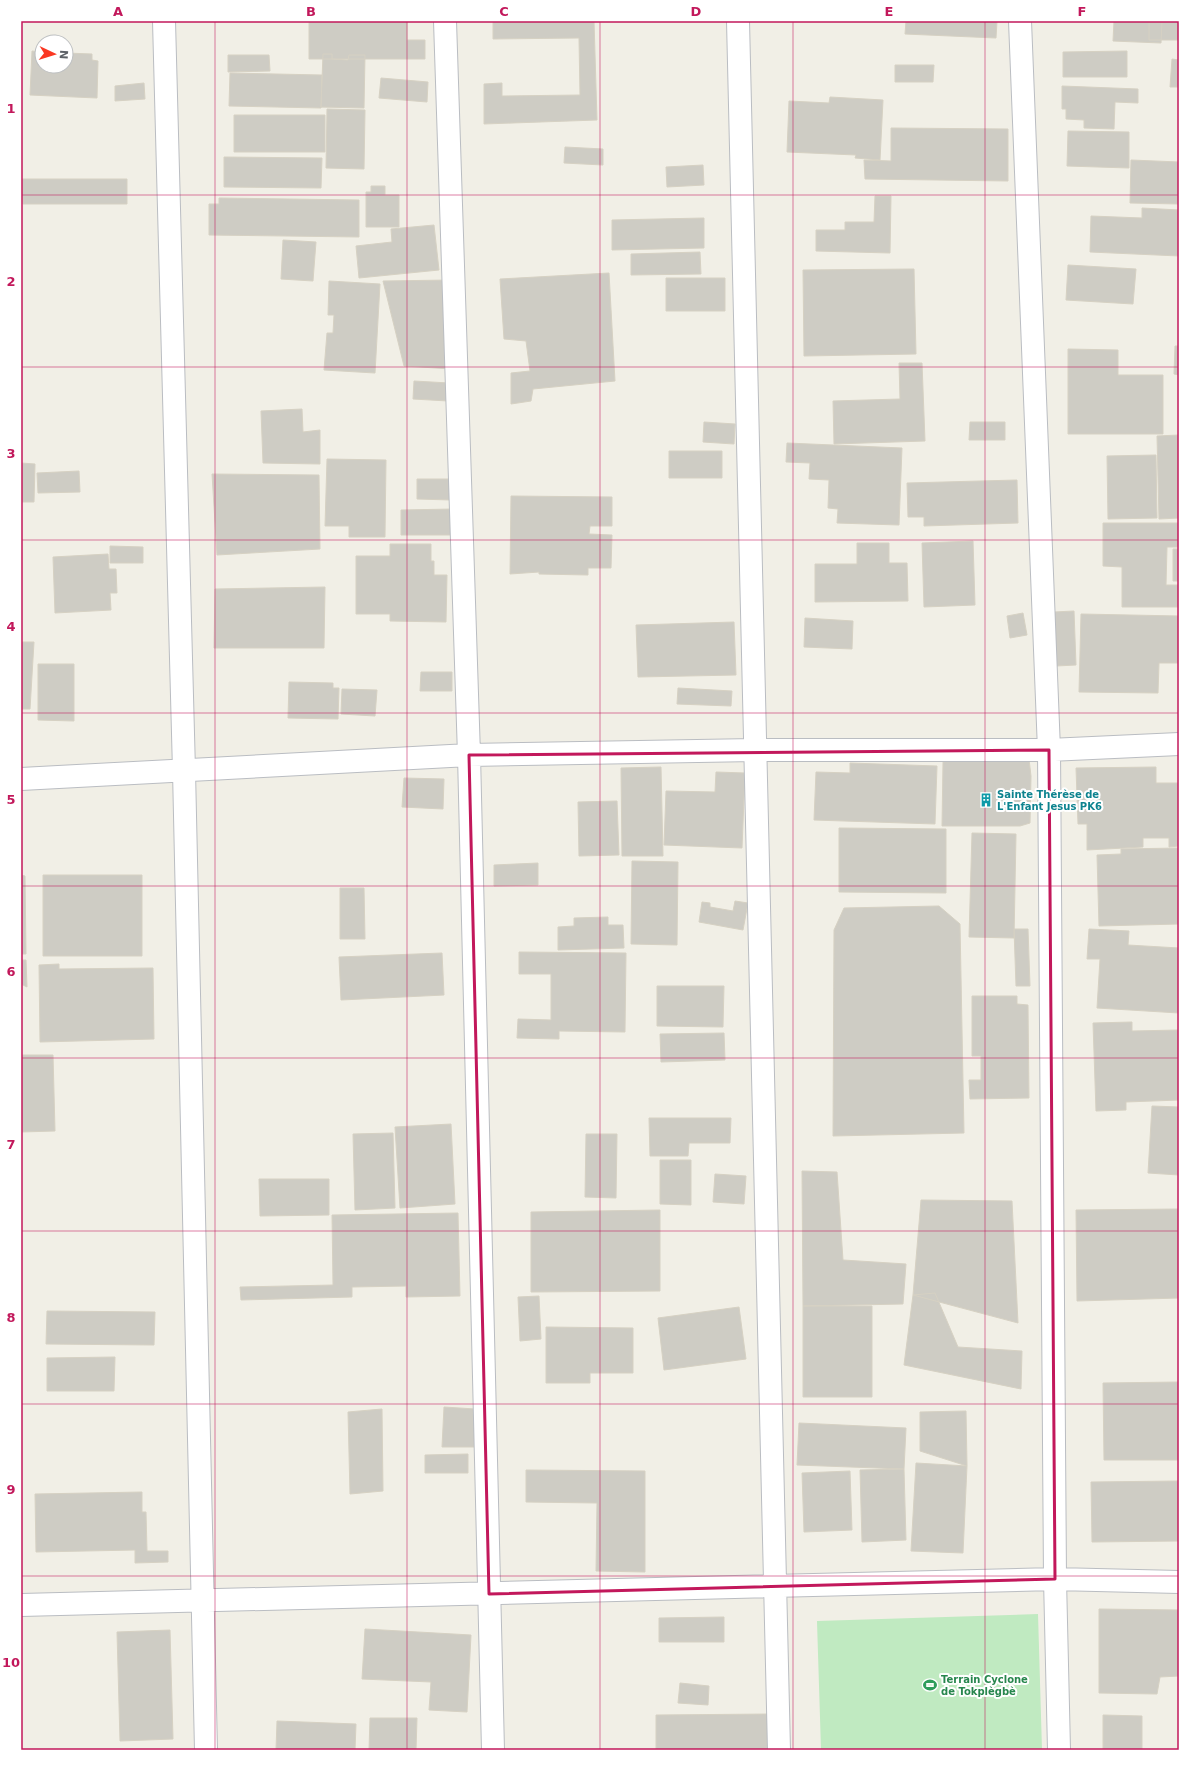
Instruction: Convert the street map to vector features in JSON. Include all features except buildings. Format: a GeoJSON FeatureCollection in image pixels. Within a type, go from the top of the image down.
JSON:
{"type":"FeatureCollection","features":[{"type":"Feature","properties":{"kind":"street"},"geometry":{"type":"LineString","coordinates":[[164,21],[184,771],[206,1750]]}},
{"type":"Feature","properties":{"kind":"street"},"geometry":{"type":"LineString","coordinates":[[445,21],[469,754],[493,1750]]}},
{"type":"Feature","properties":{"kind":"street"},"geometry":{"type":"LineString","coordinates":[[738,21],[779,1750]]}},
{"type":"Feature","properties":{"kind":"street"},"geometry":{"type":"LineString","coordinates":[[1020,21],[1049,750],[1055,1579],[1059,1750]]}},
{"type":"Feature","properties":{"kind":"street"},"geometry":{"type":"LineString","coordinates":[[21,779],[469,754],[755,750],[1049,750],[1179,744]]}},
{"type":"Feature","properties":{"kind":"street"},"geometry":{"type":"LineString","coordinates":[[21,1605],[1055,1579],[1179,1582]]}},
{"type":"Feature","properties":{"kind":"highlighted area"},"geometry":{"type":"Polygon","coordinates":[[[1049,750],[1055,1579],[489,1594],[469,755],[1049,750]]]}},
{"type":"Feature","properties":{"kind":"green space","name":"Terrain Cyclone de Tokplègbè"},"geometry":{"type":"Polygon","coordinates":[[[1038,1614],[1042,1750],[821,1750],[817,1621],[1038,1614]]]}},
{"type":"Feature","properties":{"kind":"place","name":"Sainte Thérèse de L'Enfant Jesus PK6"},"geometry":{"type":"Point","coordinates":[986,800]}},
{"type":"Feature","properties":{"kind":"place","name":"Terrain Cyclone de Tokplègbè"},"geometry":{"type":"Point","coordinates":[930,1685]}}]}
